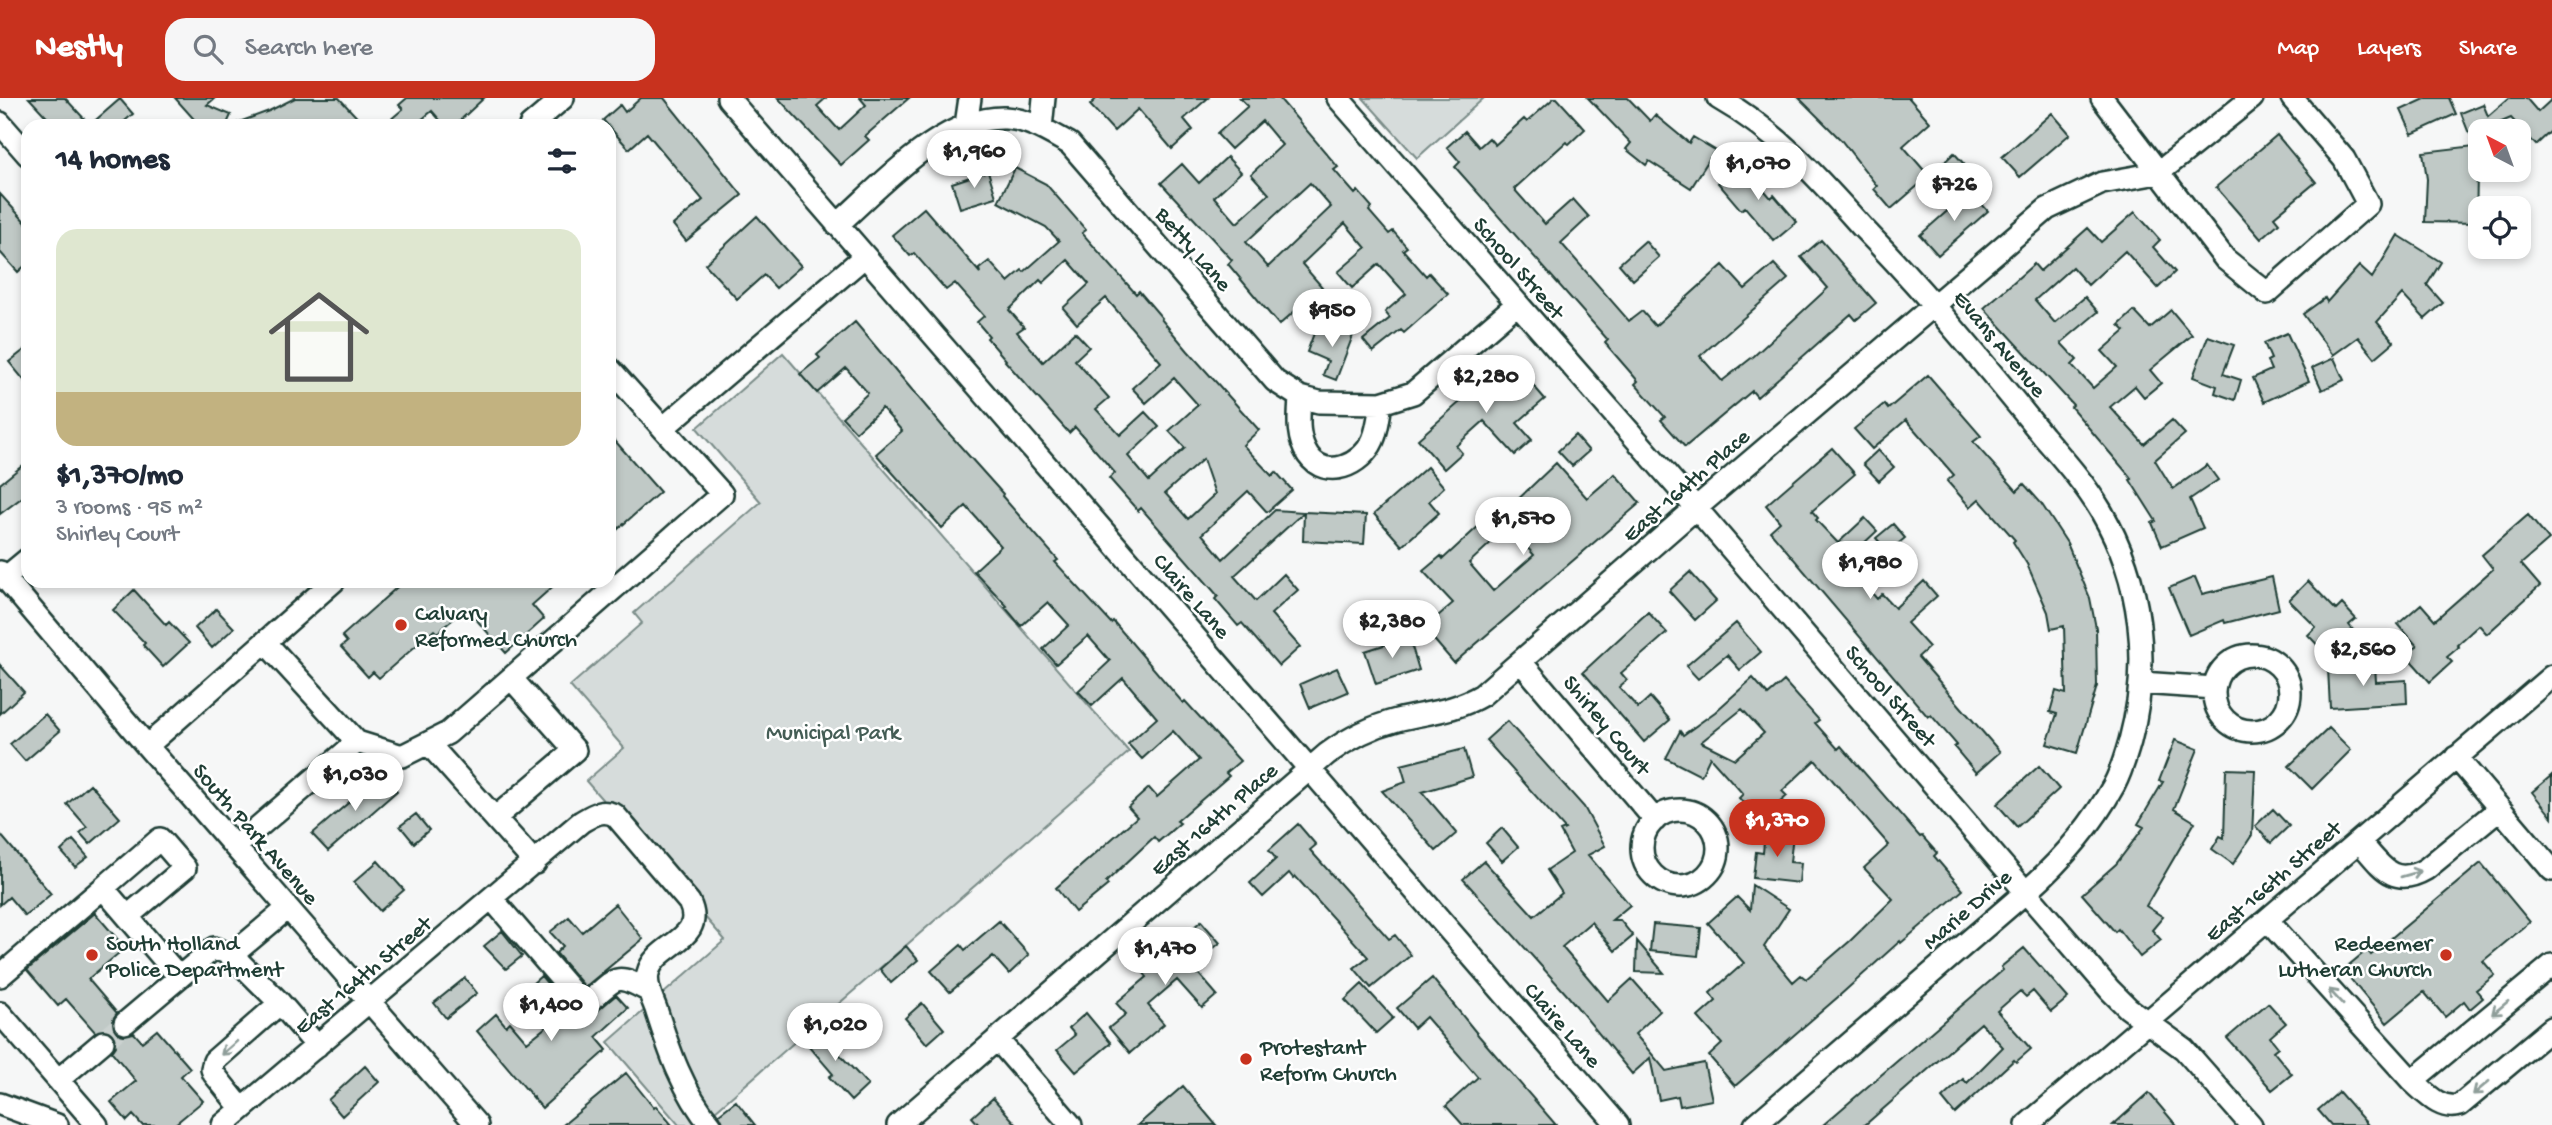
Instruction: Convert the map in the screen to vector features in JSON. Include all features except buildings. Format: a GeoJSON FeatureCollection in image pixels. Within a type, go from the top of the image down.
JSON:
{"type":"FeatureCollection","features":[{"type":"Feature","properties":{"kind":"street"},"geometry":{"type":"LineString","coordinates":[[538,119],[563,98]]}},
{"type":"Feature","properties":{"kind":"street","name":"Claire Lane"},"geometry":{"type":"LineString","coordinates":[[728,98],[1618,1125]]}},
{"type":"Feature","properties":{"kind":"street"},"geometry":{"type":"LineString","coordinates":[[966,125],[970,98]]}},
{"type":"Feature","properties":{"kind":"street"},"geometry":{"type":"LineString","coordinates":[[1041,128],[1044,98]]}},
{"type":"Feature","properties":{"kind":"street","name":"School Street"},"geometry":{"type":"LineString","coordinates":[[1338,98],[1696,508],[2110,990],[2128,1008],[2184,1049],[2250,1125]]}},
{"type":"Feature","properties":{"kind":"street","name":"Evans Avenue"},"geometry":{"type":"LineString","coordinates":[[1718,98],[1775,135],[1801,160],[1934,304],[2077,476],[2101,512],[2123,554],[2140,620],[2141,683]]}},
{"type":"Feature","properties":{"kind":"street"},"geometry":{"type":"LineString","coordinates":[[2102,98],[2225,259],[2267,293],[2368,204],[2344,159],[2292,98]]}},
{"type":"Feature","properties":{"kind":"street","name":"East 164th Place"},"geometry":{"type":"LineString","coordinates":[[898,1125],[1346,740],[1367,729],[1464,705],[1482,695],[1696,508],[2048,209],[2102,183],[2158,173],[2252,98]]}},
{"type":"Feature","properties":{"kind":"street","name":"Betty Lane"},"geometry":{"type":"LineString","coordinates":[[837,225],[942,135],[966,125],[1007,118],[1041,128],[1070,144],[1275,381],[1300,397],[1318,402],[1381,403],[1413,393],[1517,304]]}},
{"type":"Feature","properties":{"kind":"street"},"geometry":{"type":"LineString","coordinates":[[0,123],[21,147]]}},
{"type":"Feature","properties":{"kind":"street"},"geometry":{"type":"LineString","coordinates":[[663,428],[864,257]]}},
{"type":"Feature","properties":{"kind":"street"},"geometry":{"type":"LineString","coordinates":[[616,376],[722,494],[616,586]]}},
{"type":"Feature","properties":{"kind":"street"},"geometry":{"type":"LineString","coordinates":[[1300,397],[1298,426],[1303,444],[1309,456],[1328,468],[1341,468],[1363,455],[1373,441],[1381,403]]}},
{"type":"Feature","properties":{"kind":"street"},"geometry":{"type":"LineString","coordinates":[[3,575],[21,563]]}},
{"type":"Feature","properties":{"kind":"street","name":"South Park Avenue"},"geometry":{"type":"LineString","coordinates":[[3,575],[147,746],[477,1125]]}},
{"type":"Feature","properties":{"kind":"street"},"geometry":{"type":"LineString","coordinates":[[147,746],[326,588]]}},
{"type":"Feature","properties":{"kind":"street"},"geometry":{"type":"LineString","coordinates":[[265,642],[357,743],[402,756],[448,733],[614,588]]}},
{"type":"Feature","properties":{"kind":"street","name":"Shirley Court"},"geometry":{"type":"LineString","coordinates":[[1521,662],[1655,820]]}},
{"type":"Feature","properties":{"kind":"street","name":"East 166th Street"},"geometry":{"type":"LineString","coordinates":[[2027,1125],[2552,676]]}},
{"type":"Feature","properties":{"kind":"street"},"geometry":{"type":"LineString","coordinates":[[495,818],[575,750],[511,678]]}},
{"type":"Feature","properties":{"kind":"street"},"geometry":{"type":"LineString","coordinates":[[2141,683],[2214,688]]}},
{"type":"Feature","properties":{"kind":"street","name":"Marie Drive"},"geometry":{"type":"LineString","coordinates":[[1755,1125],[2052,869],[2073,845],[2115,785],[2137,715],[2141,683]]}},
{"type":"Feature","properties":{"kind":"street"},"geometry":{"type":"LineString","coordinates":[[235,847],[357,743]]}},
{"type":"Feature","properties":{"kind":"street"},"geometry":{"type":"LineString","coordinates":[[429,743],[535,863]]}},
{"type":"Feature","properties":{"kind":"street"},"geometry":{"type":"LineString","coordinates":[[2456,757],[2552,870]]}},
{"type":"Feature","properties":{"kind":"street"},"geometry":{"type":"LineString","coordinates":[[2359,841],[2387,871],[2400,878],[2414,876],[2499,809]]}},
{"type":"Feature","properties":{"kind":"street","name":"East 164th Street"},"geometry":{"type":"LineString","coordinates":[[223,1125],[588,818],[606,811],[615,815],[689,902],[695,919],[691,929],[650,967],[646,977],[649,990]]}},
{"type":"Feature","properties":{"kind":"street"},"geometry":{"type":"LineString","coordinates":[[0,976],[160,839],[185,867],[128,916]]}},
{"type":"Feature","properties":{"kind":"street"},"geometry":{"type":"LineString","coordinates":[[103,888],[179,977]]}},
{"type":"Feature","properties":{"kind":"street"},"geometry":{"type":"LineString","coordinates":[[492,899],[580,1001],[590,1000],[616,979],[624,978],[649,990],[682,1079],[711,1125]]}},
{"type":"Feature","properties":{"kind":"street"},"geometry":{"type":"LineString","coordinates":[[232,955],[288,908]]}},
{"type":"Feature","properties":{"kind":"street"},"geometry":{"type":"LineString","coordinates":[[2267,920],[2412,1081],[2436,1102],[2453,1107],[2460,1105],[2552,1028]]}},
{"type":"Feature","properties":{"kind":"street"},"geometry":{"type":"LineString","coordinates":[[125,1023],[214,948],[232,955],[280,1003],[317,1046]]}},
{"type":"Feature","properties":{"kind":"street"},"geometry":{"type":"LineString","coordinates":[[2412,1081],[2552,965]]}},
{"type":"Feature","properties":{"kind":"street"},"geometry":{"type":"LineString","coordinates":[[242,1109],[214,1074],[214,1061],[280,1003]]}},
{"type":"Feature","properties":{"kind":"street"},"geometry":{"type":"LineString","coordinates":[[0,1013],[97,1125]]}},
{"type":"Feature","properties":{"kind":"street"},"geometry":{"type":"LineString","coordinates":[[997,1040],[1072,1125]]}},
{"type":"Feature","properties":{"kind":"street"},"geometry":{"type":"LineString","coordinates":[[58,1080],[103,1042]]}},
{"type":"Feature","properties":{"kind":"street"},"geometry":{"type":"LineString","coordinates":[[0,1104],[57,1125]]}},
{"type":"Feature","properties":{"kind":"green space"},"geometry":{"type":"Polygon","coordinates":[[[1363,98],[1484,98],[1417,158],[1363,98]]]}},
{"type":"Feature","properties":{"kind":"green space","name":"Municipal Park"},"geometry":{"type":"Polygon","coordinates":[[[783,353],[1129,752],[699,1125],[679,1125],[608,1042],[725,940],[586,781],[624,748],[570,686],[642,623],[634,613],[761,502],[697,428],[783,353]]]}},
{"type":"Feature","properties":{"kind":"tunnel"},"geometry":{"type":"LineString","coordinates":[[103,1042],[125,1023]]}},
{"type":"Feature","properties":{"kind":"place","name":"Calvary Reformed Church"},"geometry":{"type":"Point","coordinates":[401,625]}},
{"type":"Feature","properties":{"kind":"place","name":"South Holland Police Department"},"geometry":{"type":"Point","coordinates":[92,955]}},
{"type":"Feature","properties":{"kind":"place","name":"Redeemer Lutheran Church"},"geometry":{"type":"Point","coordinates":[2446,955]}},
{"type":"Feature","properties":{"kind":"place","name":"Protestant Reform Church"},"geometry":{"type":"Point","coordinates":[1246,1059]}}]}
